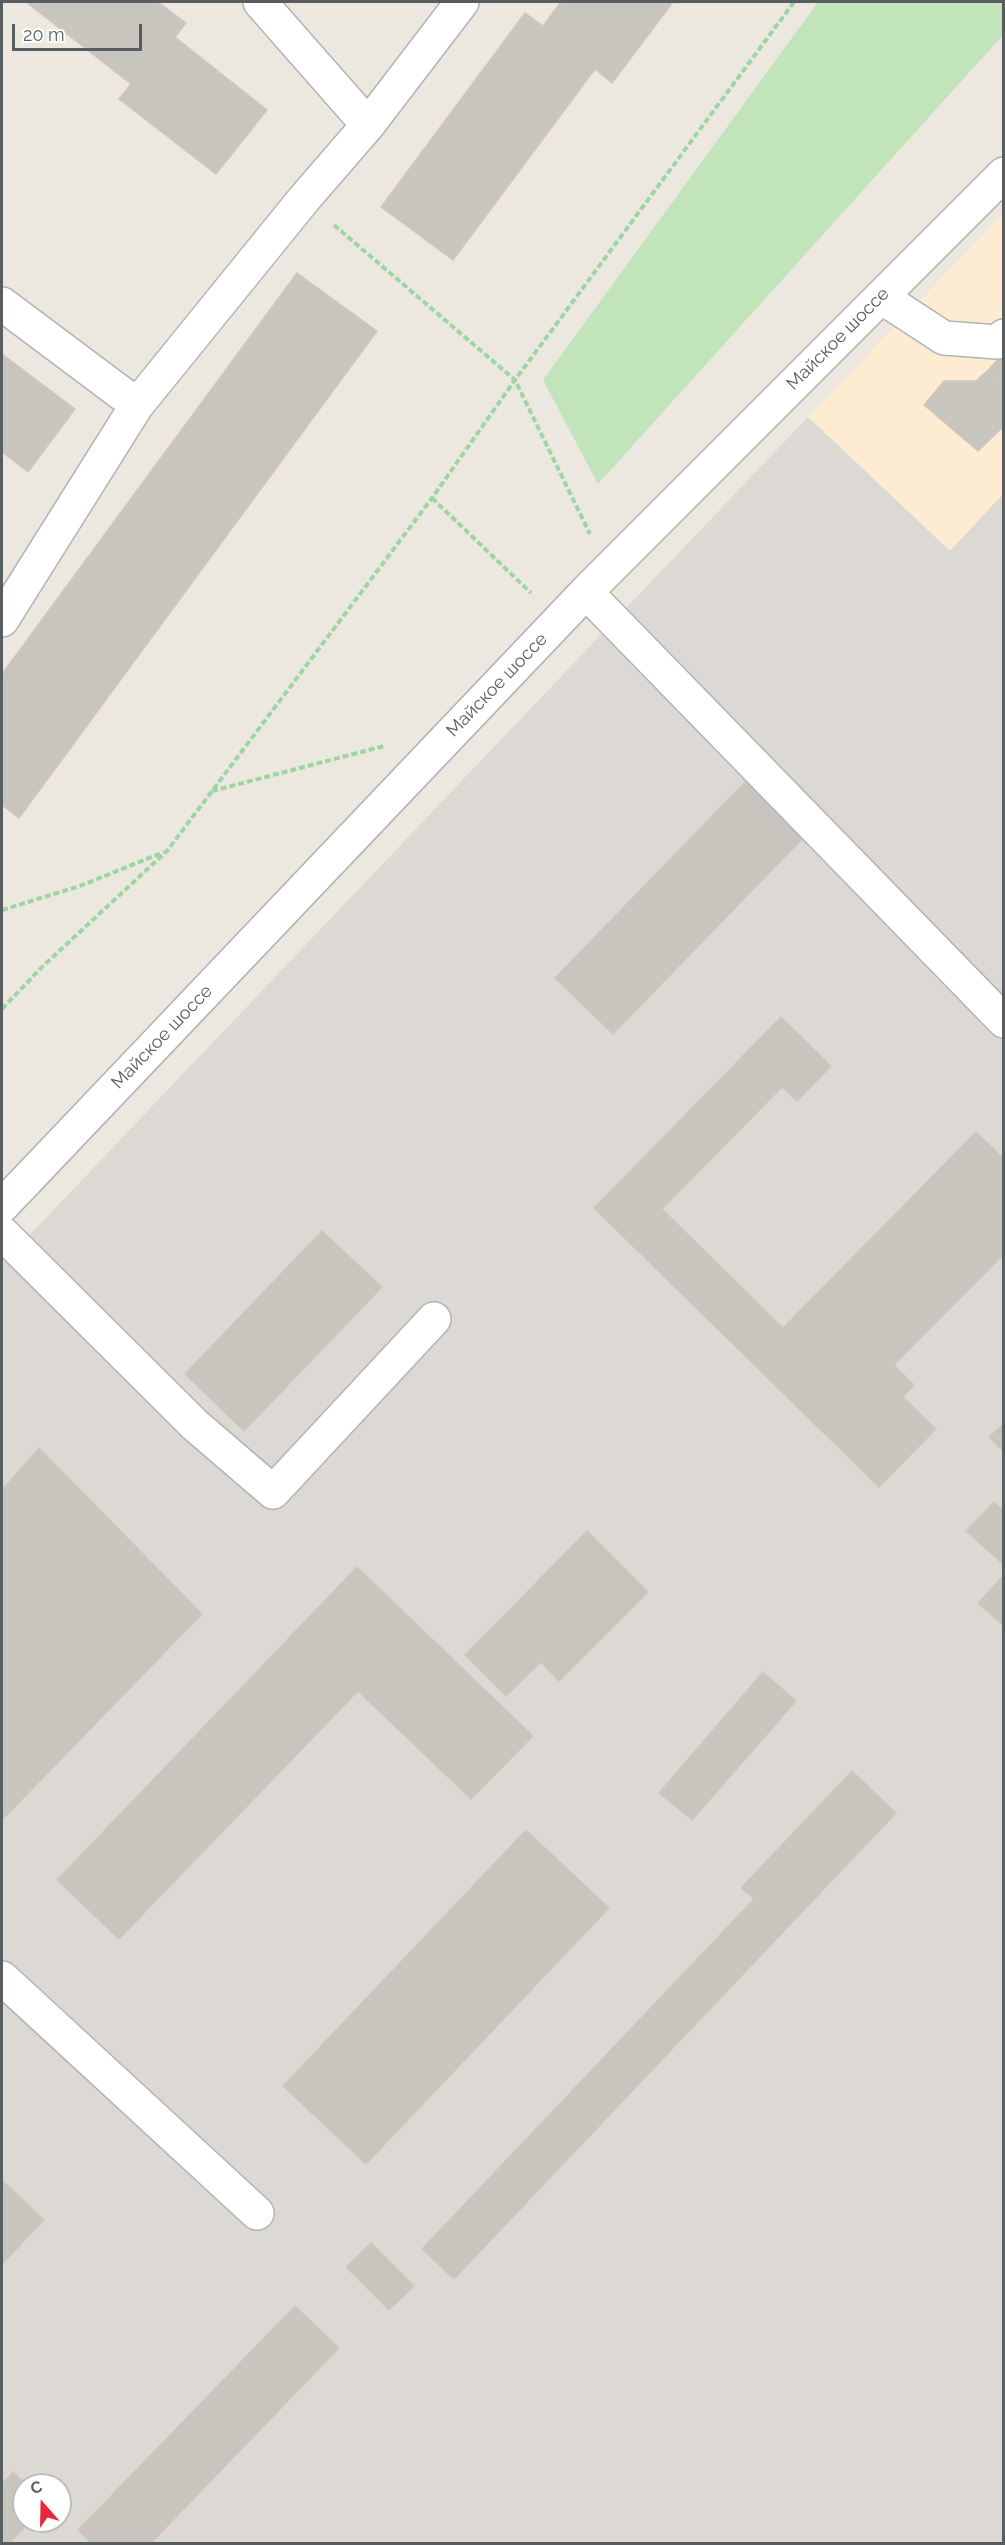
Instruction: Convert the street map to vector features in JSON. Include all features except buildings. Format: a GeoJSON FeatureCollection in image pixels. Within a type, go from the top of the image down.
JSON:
{"type":"FeatureCollection","features":[{"type":"Feature","properties":{"kind":"street"},"geometry":{"type":"LineString","coordinates":[[260,2],[368,125]]}},
{"type":"Feature","properties":{"kind":"street"},"geometry":{"type":"LineString","coordinates":[[2,620],[137,405],[304,199],[368,125],[462,2]]}},
{"type":"Feature","properties":{"kind":"street","name":"Майское шоссе"},"geometry":{"type":"LineString","coordinates":[[2,1206],[586,592],[1004,174]]}},
{"type":"Feature","properties":{"kind":"street"},"geometry":{"type":"LineString","coordinates":[[880,297],[944,338],[998,342],[1004,336]]}},
{"type":"Feature","properties":{"kind":"street"},"geometry":{"type":"LineString","coordinates":[[2,304],[137,405]]}},
{"type":"Feature","properties":{"kind":"street"},"geometry":{"type":"LineString","coordinates":[[586,592],[1004,1021]]}},
{"type":"Feature","properties":{"kind":"street"},"geometry":{"type":"LineString","coordinates":[[2,1233],[195,1425],[273,1492],[434,1319]]}},
{"type":"Feature","properties":{"kind":"street"},"geometry":{"type":"LineString","coordinates":[[2,1978],[257,2213]]}},
{"type":"Feature","properties":{"kind":"path"},"geometry":{"type":"LineString","coordinates":[[2,1009],[41,968],[167,851],[432,498],[515,380],[794,2]]}},
{"type":"Feature","properties":{"kind":"path"},"geometry":{"type":"LineString","coordinates":[[304,199],[515,380],[591,538]]}},
{"type":"Feature","properties":{"kind":"path"},"geometry":{"type":"LineString","coordinates":[[432,498],[536,597]]}},
{"type":"Feature","properties":{"kind":"path"},"geometry":{"type":"LineString","coordinates":[[212,791],[396,743]]}},
{"type":"Feature","properties":{"kind":"path"},"geometry":{"type":"LineString","coordinates":[[2,910],[80,886],[167,851]]}},
{"type":"Feature","properties":{"kind":"shaded area"},"geometry":{"type":"Polygon","coordinates":[[[1003,214],[1003,494],[950,551],[808,417],[1003,214]]]}},
{"type":"Feature","properties":{"kind":"shaded area"},"geometry":{"type":"Polygon","coordinates":[[[808,417],[950,551],[1003,494],[1003,2543],[2,2543],[2,1264],[808,417]]]}},
{"type":"Feature","properties":{"kind":"green space"},"geometry":{"type":"Polygon","coordinates":[[[818,2],[1003,2],[1003,35],[598,484],[543,380],[818,2]]]}}]}
